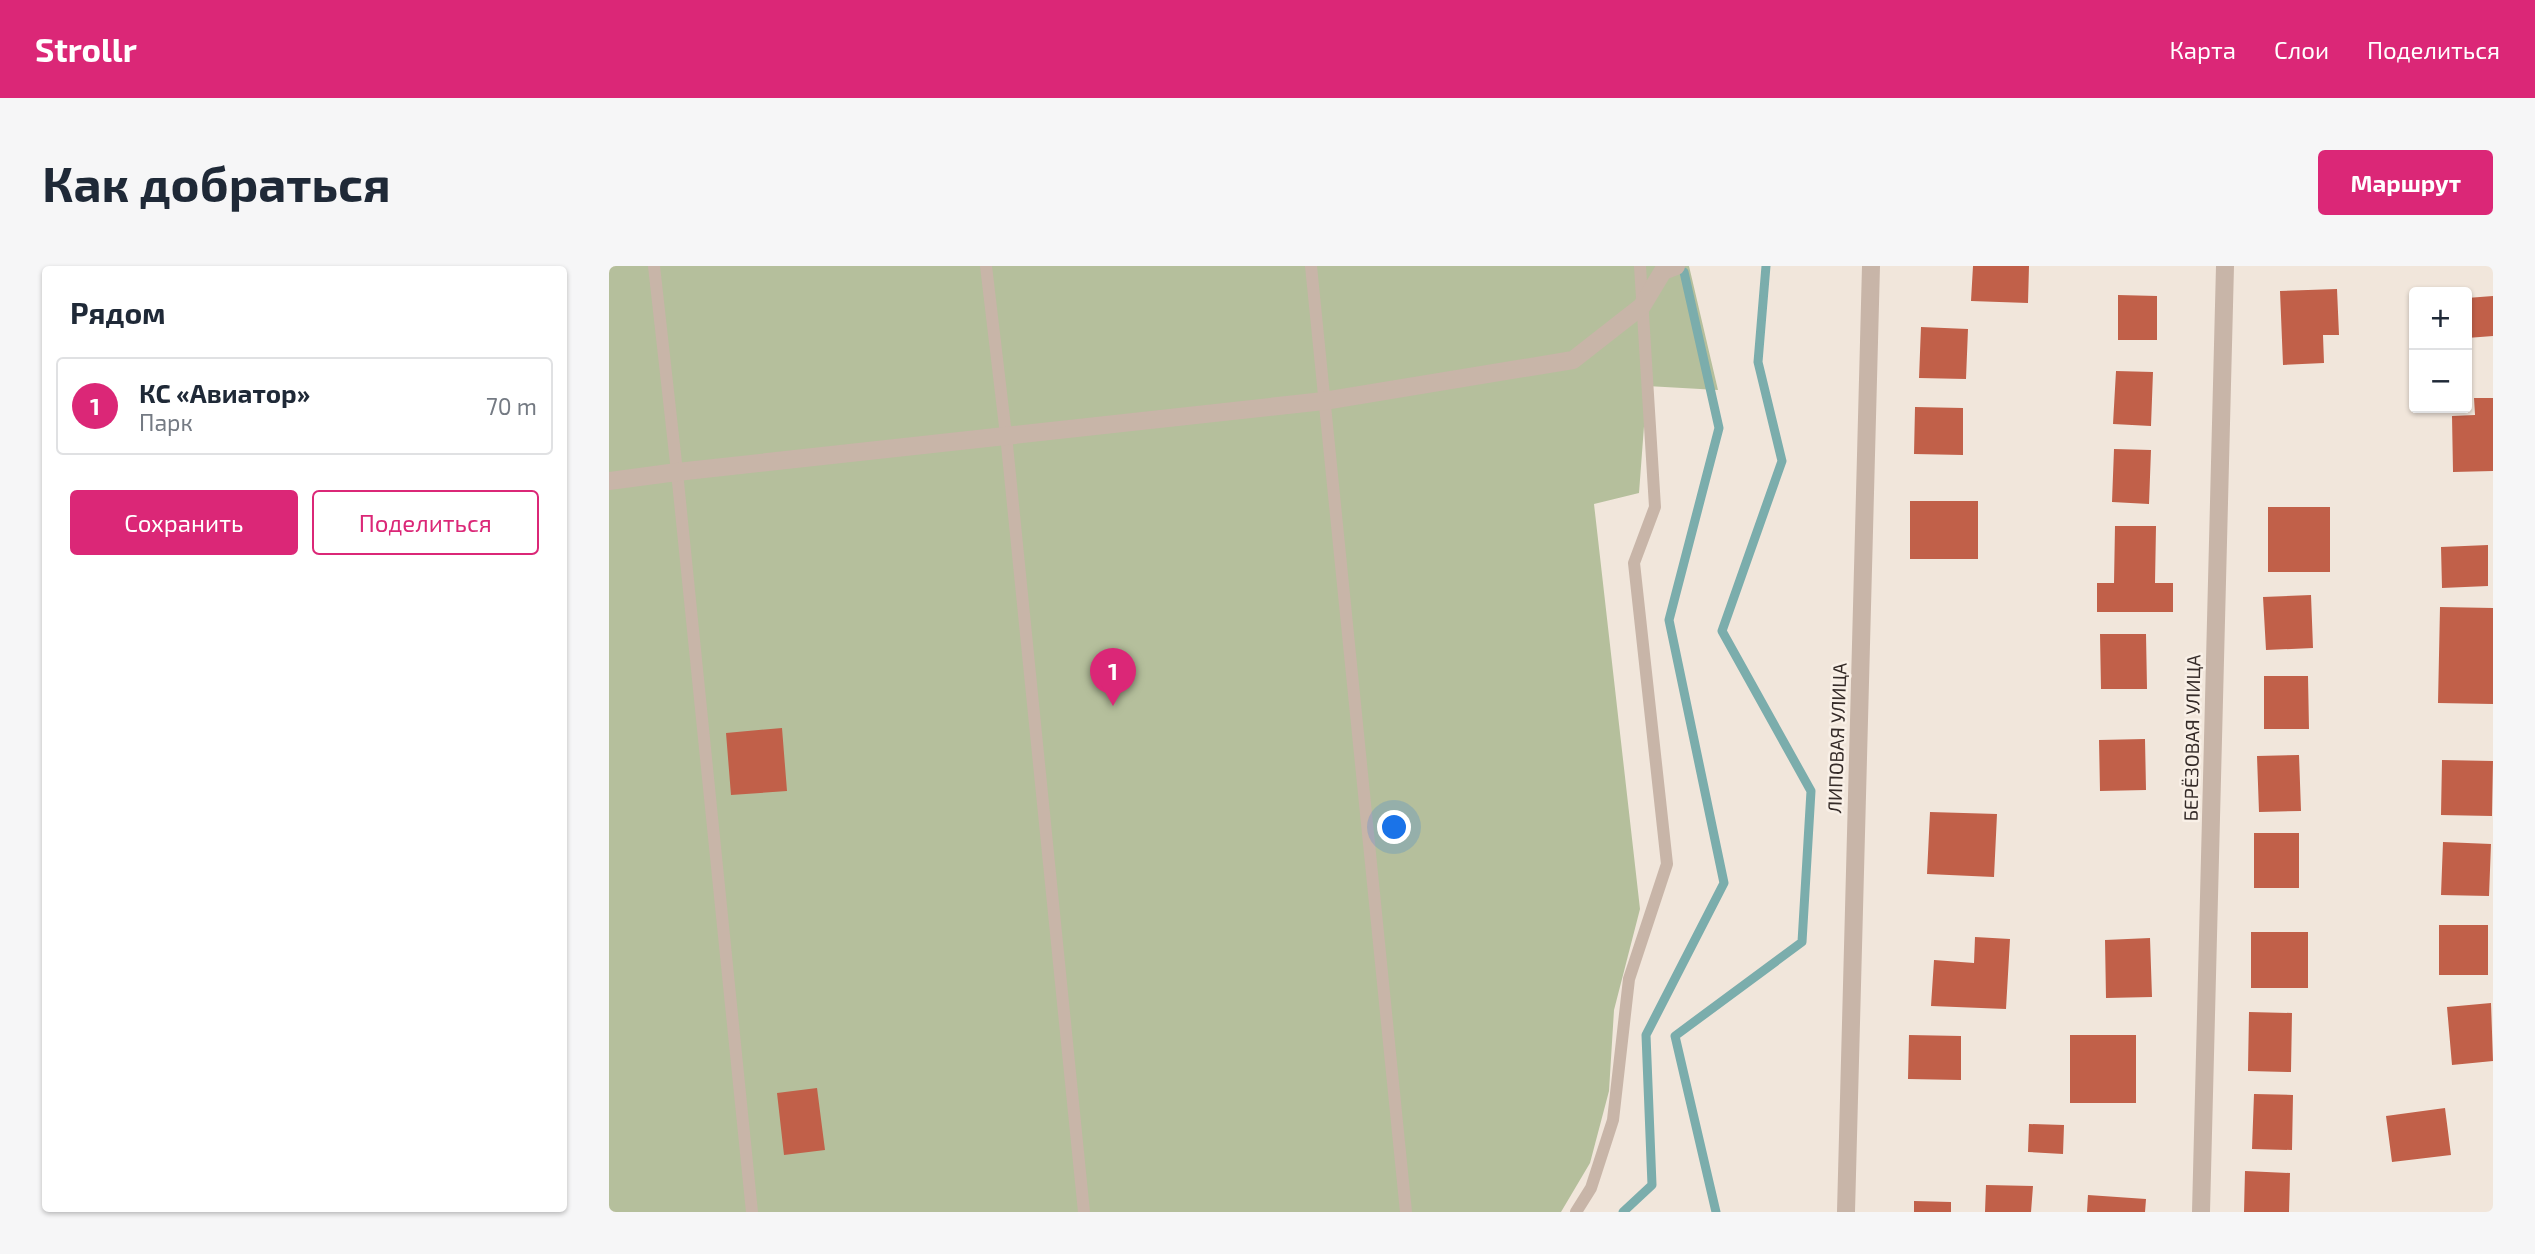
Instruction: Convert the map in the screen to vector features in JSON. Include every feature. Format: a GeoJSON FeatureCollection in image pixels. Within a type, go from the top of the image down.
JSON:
{"type":"FeatureCollection","features":[{"type":"Feature","properties":{"kind":"street"},"geometry":{"type":"LineString","coordinates":[[609,481],[1324,401],[1573,360],[1642,306],[1663,271],[1676,266]]}},
{"type":"Feature","properties":{"kind":"street","name":"ЛИПОВАЯ УЛИЦА"},"geometry":{"type":"LineString","coordinates":[[1846,1212],[1871,266]]}},
{"type":"Feature","properties":{"kind":"street","name":"БЕРЁЗОВАЯ УЛИЦА"},"geometry":{"type":"LineString","coordinates":[[2201,1212],[2225,266]]}},
{"type":"Feature","properties":{"kind":"lane"},"geometry":{"type":"LineString","coordinates":[[654,266],[752,1212]]}},
{"type":"Feature","properties":{"kind":"lane"},"geometry":{"type":"LineString","coordinates":[[986,266],[1006,435],[1084,1212]]}},
{"type":"Feature","properties":{"kind":"lane"},"geometry":{"type":"LineString","coordinates":[[1311,266],[1406,1212]]}},
{"type":"Feature","properties":{"kind":"lane"},"geometry":{"type":"LineString","coordinates":[[1576,1212],[1591,1188],[1613,1120],[1629,979],[1667,864],[1634,564],[1655,507],[1640,266]]}},
{"type":"Feature","properties":{"kind":"green space"},"geometry":{"type":"Polygon","coordinates":[[[609,266],[1689,266],[1718,390],[1647,386],[1639,493],[1594,504],[1640,909],[1614,1010],[1609,1091],[1590,1163],[1561,1212],[609,1212],[609,266]]]}},
{"type":"Feature","properties":{"kind":"building"},"geometry":{"type":"Polygon","coordinates":[[[1973,266],[2029,266],[2028,303],[1971,301],[1973,266]]]}},
{"type":"Feature","properties":{"kind":"building"},"geometry":{"type":"Polygon","coordinates":[[[2337,289],[2339,335],[2323,335],[2324,363],[2283,365],[2280,291],[2337,289]]]}},
{"type":"Feature","properties":{"kind":"building"},"geometry":{"type":"Polygon","coordinates":[[[2118,295],[2157,296],[2157,340],[2118,340],[2118,295]]]}},
{"type":"Feature","properties":{"kind":"building"},"geometry":{"type":"Polygon","coordinates":[[[2493,296],[2493,336],[2472,338],[2472,298],[2493,296]]]}},
{"type":"Feature","properties":{"kind":"building"},"geometry":{"type":"Polygon","coordinates":[[[1921,327],[1968,329],[1966,379],[1919,378],[1921,327]]]}},
{"type":"Feature","properties":{"kind":"building"},"geometry":{"type":"Polygon","coordinates":[[[2116,371],[2153,372],[2151,426],[2113,424],[2116,371]]]}},
{"type":"Feature","properties":{"kind":"building"},"geometry":{"type":"Polygon","coordinates":[[[2474,398],[2493,398],[2493,471],[2453,472],[2452,416],[2475,415],[2474,398]]]}},
{"type":"Feature","properties":{"kind":"building"},"geometry":{"type":"Polygon","coordinates":[[[1915,407],[1963,408],[1963,455],[1914,454],[1915,407]]]}},
{"type":"Feature","properties":{"kind":"building"},"geometry":{"type":"Polygon","coordinates":[[[2114,449],[2151,450],[2149,504],[2112,502],[2114,449]]]}},
{"type":"Feature","properties":{"kind":"building"},"geometry":{"type":"Polygon","coordinates":[[[1910,501],[1978,501],[1978,559],[1910,559],[1910,501]]]}},
{"type":"Feature","properties":{"kind":"building"},"geometry":{"type":"Polygon","coordinates":[[[2268,507],[2330,507],[2330,572],[2268,572],[2268,507]]]}},
{"type":"Feature","properties":{"kind":"building"},"geometry":{"type":"Polygon","coordinates":[[[2115,526],[2156,526],[2155,583],[2173,583],[2173,612],[2097,612],[2097,583],[2114,583],[2115,526]]]}},
{"type":"Feature","properties":{"kind":"building"},"geometry":{"type":"Polygon","coordinates":[[[2488,545],[2488,586],[2442,588],[2441,547],[2488,545]]]}},
{"type":"Feature","properties":{"kind":"building"},"geometry":{"type":"Polygon","coordinates":[[[2311,595],[2313,648],[2266,650],[2263,597],[2311,595]]]}},
{"type":"Feature","properties":{"kind":"building"},"geometry":{"type":"Polygon","coordinates":[[[2440,607],[2493,608],[2493,704],[2438,703],[2440,607]]]}},
{"type":"Feature","properties":{"kind":"building"},"geometry":{"type":"Polygon","coordinates":[[[2100,634],[2146,634],[2147,689],[2101,689],[2100,634]]]}},
{"type":"Feature","properties":{"kind":"building"},"geometry":{"type":"Polygon","coordinates":[[[2264,676],[2308,676],[2309,729],[2264,729],[2264,676]]]}},
{"type":"Feature","properties":{"kind":"building"},"geometry":{"type":"Polygon","coordinates":[[[782,728],[787,791],[731,795],[726,733],[782,728]]]}},
{"type":"Feature","properties":{"kind":"building"},"geometry":{"type":"Polygon","coordinates":[[[2145,739],[2146,790],[2100,791],[2099,740],[2145,739]]]}},
{"type":"Feature","properties":{"kind":"building"},"geometry":{"type":"Polygon","coordinates":[[[2299,755],[2301,811],[2259,812],[2257,756],[2299,755]]]}},
{"type":"Feature","properties":{"kind":"building"},"geometry":{"type":"Polygon","coordinates":[[[2442,760],[2493,761],[2492,816],[2441,815],[2442,760]]]}},
{"type":"Feature","properties":{"kind":"building"},"geometry":{"type":"Polygon","coordinates":[[[1930,812],[1997,814],[1994,877],[1927,874],[1930,812]]]}},
{"type":"Feature","properties":{"kind":"building"},"geometry":{"type":"Polygon","coordinates":[[[2254,833],[2299,833],[2299,888],[2254,888],[2254,833]]]}},
{"type":"Feature","properties":{"kind":"building"},"geometry":{"type":"Polygon","coordinates":[[[2443,842],[2491,844],[2489,896],[2441,895],[2443,842]]]}},
{"type":"Feature","properties":{"kind":"building"},"geometry":{"type":"Polygon","coordinates":[[[2439,925],[2488,925],[2488,975],[2439,975],[2439,925]]]}},
{"type":"Feature","properties":{"kind":"building"},"geometry":{"type":"Polygon","coordinates":[[[2251,932],[2308,932],[2308,988],[2251,988],[2251,932]]]}},
{"type":"Feature","properties":{"kind":"building"},"geometry":{"type":"Polygon","coordinates":[[[1975,937],[2010,939],[2006,1009],[1931,1006],[1934,960],[1974,963],[1975,937]]]}},
{"type":"Feature","properties":{"kind":"building"},"geometry":{"type":"Polygon","coordinates":[[[2150,938],[2152,997],[2106,998],[2105,940],[2150,938]]]}},
{"type":"Feature","properties":{"kind":"building"},"geometry":{"type":"Polygon","coordinates":[[[2491,1003],[2493,1061],[2452,1065],[2447,1007],[2491,1003]]]}},
{"type":"Feature","properties":{"kind":"building"},"geometry":{"type":"Polygon","coordinates":[[[2249,1012],[2292,1013],[2291,1072],[2248,1071],[2249,1012]]]}},
{"type":"Feature","properties":{"kind":"building"},"geometry":{"type":"Polygon","coordinates":[[[1909,1035],[1961,1036],[1961,1080],[1908,1079],[1909,1035]]]}},
{"type":"Feature","properties":{"kind":"building"},"geometry":{"type":"Polygon","coordinates":[[[2070,1035],[2136,1035],[2136,1103],[2070,1103],[2070,1035]]]}},
{"type":"Feature","properties":{"kind":"building"},"geometry":{"type":"Polygon","coordinates":[[[817,1088],[825,1150],[784,1155],[777,1093],[817,1088]]]}},
{"type":"Feature","properties":{"kind":"building"},"geometry":{"type":"Polygon","coordinates":[[[2254,1094],[2293,1095],[2292,1150],[2252,1149],[2254,1094]]]}},
{"type":"Feature","properties":{"kind":"building"},"geometry":{"type":"Polygon","coordinates":[[[2445,1108],[2451,1155],[2392,1162],[2386,1116],[2445,1108]]]}},
{"type":"Feature","properties":{"kind":"building"},"geometry":{"type":"Polygon","coordinates":[[[2029,1124],[2064,1125],[2063,1154],[2028,1152],[2029,1124]]]}},
{"type":"Feature","properties":{"kind":"building"},"geometry":{"type":"Polygon","coordinates":[[[2245,1171],[2290,1173],[2289,1212],[2244,1212],[2245,1171]]]}},
{"type":"Feature","properties":{"kind":"building"},"geometry":{"type":"Polygon","coordinates":[[[1986,1185],[2033,1186],[2031,1212],[1985,1212],[1986,1185]]]}},
{"type":"Feature","properties":{"kind":"building"},"geometry":{"type":"Polygon","coordinates":[[[2088,1195],[2146,1199],[2145,1212],[2087,1212],[2088,1195]]]}},
{"type":"Feature","properties":{"kind":"building"},"geometry":{"type":"Polygon","coordinates":[[[1914,1201],[1951,1202],[1951,1212],[1914,1212],[1914,1201]]]}},
{"type":"Feature","properties":{"kind":"waterway"},"geometry":{"type":"LineString","coordinates":[[1716,1212],[1675,1036],[1802,942],[1811,791],[1722,631],[1782,461],[1758,362],[1766,266]]}},
{"type":"Feature","properties":{"kind":"waterway"},"geometry":{"type":"LineString","coordinates":[[1623,1212],[1652,1185],[1646,1035],[1724,883],[1669,620],[1719,428],[1684,272]]}},
{"type":"Feature","properties":{"kind":"place","name":"КС «Авиатор»"},"geometry":{"type":"Point","coordinates":[1113,706]}}]}
